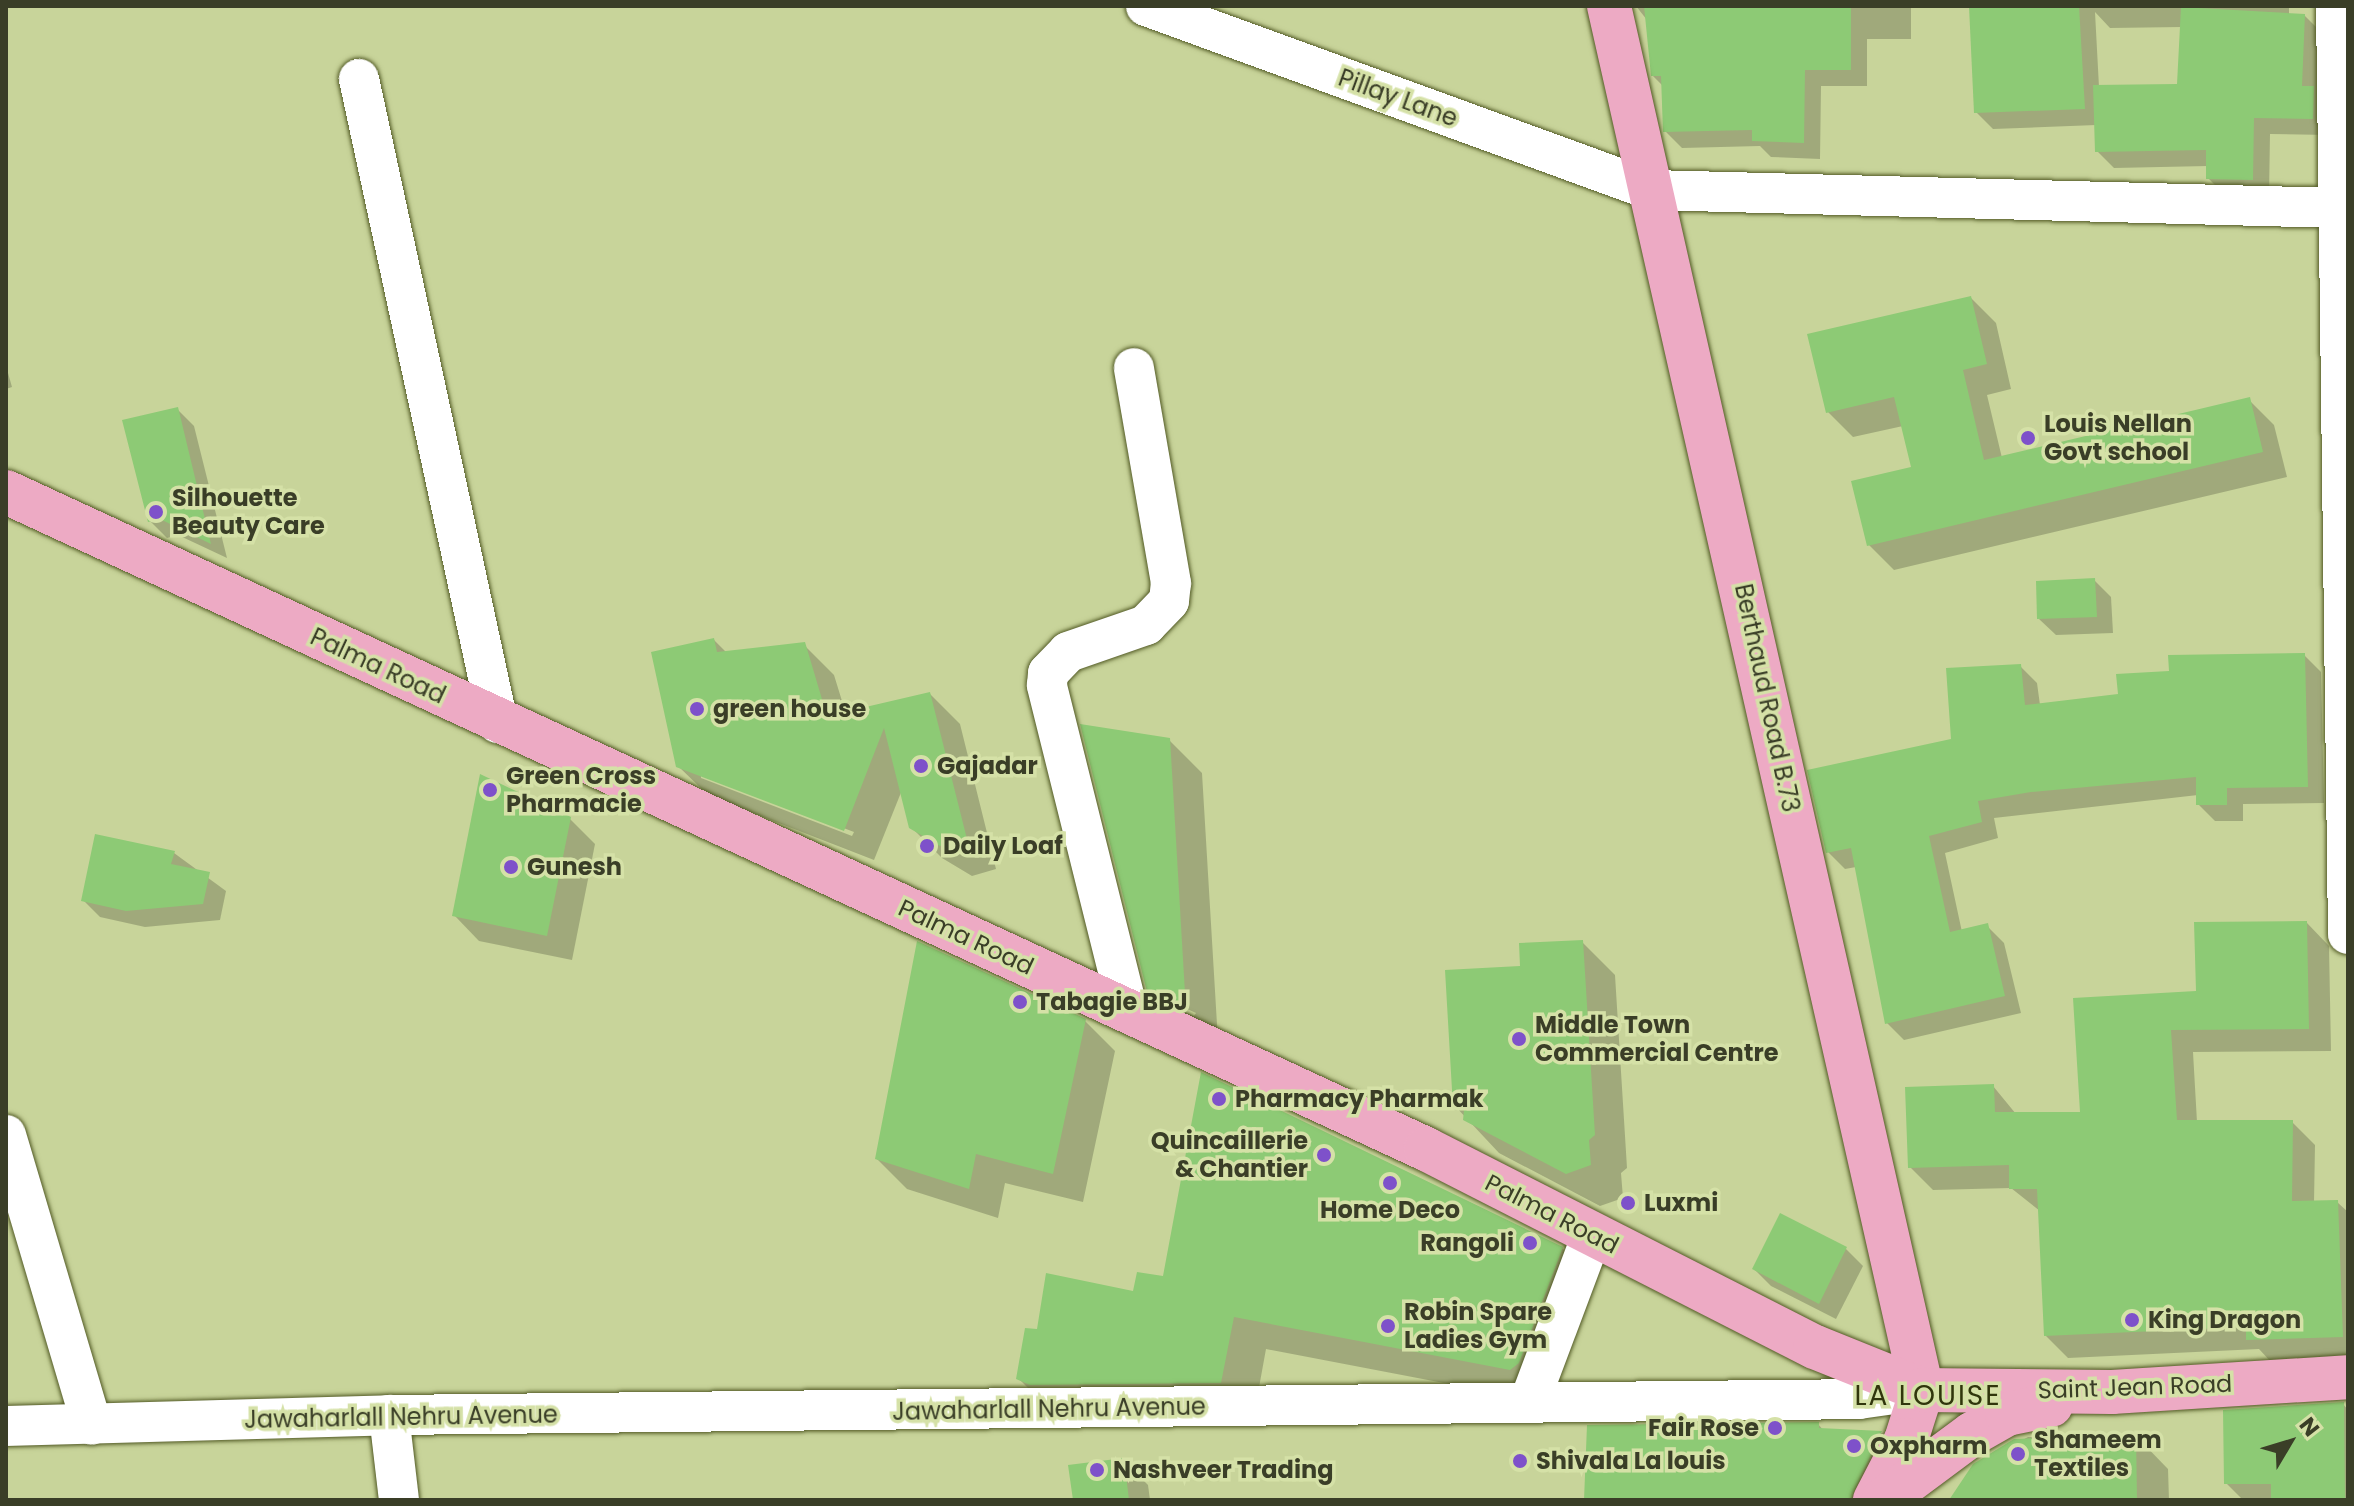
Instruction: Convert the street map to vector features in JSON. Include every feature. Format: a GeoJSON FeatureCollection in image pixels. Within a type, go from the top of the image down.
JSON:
{"type":"FeatureCollection","features":[{"type":"Feature","properties":{"kind":"main road","name":"Berthaud Road B.73"},"geometry":{"type":"LineString","coordinates":[[1609,6],[1922,1390]]}},
{"type":"Feature","properties":{"kind":"main road","name":"Palma Road"},"geometry":{"type":"LineString","coordinates":[[6,492],[498,723],[1426,1149],[1801,1341],[1922,1390]]}},
{"type":"Feature","properties":{"kind":"main road","name":"Saint Jean Road"},"geometry":{"type":"LineString","coordinates":[[1922,1390],[2112,1392],[2348,1377]]}},
{"type":"Feature","properties":{"kind":"main road"},"geometry":{"type":"LineString","coordinates":[[1875,1500],[1906,1440],[1922,1390]]}},
{"type":"Feature","properties":{"kind":"main road"},"geometry":{"type":"LineString","coordinates":[[1883,1500],[1943,1453],[2007,1414],[2112,1392]]}},
{"type":"Feature","properties":{"kind":"street","name":"Pillay Lane"},"geometry":{"type":"LineString","coordinates":[[1146,6],[1651,190],[2338,208]]}},
{"type":"Feature","properties":{"kind":"street"},"geometry":{"type":"LineString","coordinates":[[2336,6],[2344,402],[2348,934]]}},
{"type":"Feature","properties":{"kind":"street"},"geometry":{"type":"LineString","coordinates":[[359,79],[498,723]]}},
{"type":"Feature","properties":{"kind":"street"},"geometry":{"type":"LineString","coordinates":[[1128,1011],[1047,685],[1048,673],[1068,652],[1146,625],[1169,601],[1171,583],[1134,368]]}},
{"type":"Feature","properties":{"kind":"street"},"geometry":{"type":"LineString","coordinates":[[6,1135],[92,1425]]}},
{"type":"Feature","properties":{"kind":"street"},"geometry":{"type":"LineString","coordinates":[[1530,1400],[1592,1235]]}},
{"type":"Feature","properties":{"kind":"street","name":"Jawaharlall Nehru Avenue"},"geometry":{"type":"LineString","coordinates":[[6,1426],[389,1415],[873,1413],[1530,1400],[1859,1399],[1922,1390]]}},
{"type":"Feature","properties":{"kind":"street"},"geometry":{"type":"LineString","coordinates":[[389,1415],[399,1500]]}},
{"type":"Feature","properties":{"kind":"building"},"geometry":{"type":"Polygon","coordinates":[[[1644,6],[1851,6],[1851,70],[1805,70],[1804,143],[1752,141],[1752,130],[1663,132],[1661,76],[1651,76],[1644,6]]]}},
{"type":"Feature","properties":{"kind":"building"},"geometry":{"type":"Polygon","coordinates":[[[1969,6],[2079,6],[2085,109],[1974,113],[1969,6]]]}},
{"type":"Feature","properties":{"kind":"building"},"geometry":{"type":"Polygon","coordinates":[[[2181,7],[2305,14],[2302,86],[2314,86],[2313,119],[2254,118],[2253,180],[2206,179],[2206,150],[2095,152],[2093,85],[2177,84],[2181,7]]]}},
{"type":"Feature","properties":{"kind":"building","name":"Louis Nellan Govt school"},"geometry":{"type":"Polygon","coordinates":[[[1971,296],[1987,364],[1963,370],[1984,460],[2250,397],[2263,452],[1867,546],[1851,481],[1911,467],[1894,397],[1826,413],[1807,334],[1971,296]]]}},
{"type":"Feature","properties":{"kind":"building"},"geometry":{"type":"Polygon","coordinates":[[[178,407],[211,544],[160,519],[148,522],[122,420],[178,407]]]}},
{"type":"Feature","properties":{"kind":"building"},"geometry":{"type":"Polygon","coordinates":[[[2095,578],[2097,617],[2037,619],[2036,581],[2095,578]]]}},
{"type":"Feature","properties":{"kind":"building"},"geometry":{"type":"Polygon","coordinates":[[[714,638],[717,652],[805,642],[827,716],[930,692],[967,839],[940,846],[909,828],[884,728],[844,831],[676,767],[651,652],[714,638]]]}},
{"type":"Feature","properties":{"kind":"building"},"geometry":{"type":"Polygon","coordinates":[[[2305,653],[2308,787],[2227,788],[2227,805],[2196,805],[2196,777],[2031,792],[1978,801],[1982,822],[1929,836],[1950,932],[1988,923],[2005,996],[1885,1024],[1851,848],[1826,853],[1807,770],[1951,739],[1946,668],[2021,664],[2025,705],[2118,694],[2116,674],[2169,671],[2168,655],[2305,653]]]}},
{"type":"Feature","properties":{"kind":"building"},"geometry":{"type":"Polygon","coordinates":[[[1080,724],[1170,738],[1186,1010],[1147,992],[1080,724]]]}},
{"type":"Feature","properties":{"kind":"building","name":"Gunesh"},"geometry":{"type":"Polygon","coordinates":[[[480,774],[571,817],[547,936],[452,916],[480,774]]]}},
{"type":"Feature","properties":{"kind":"building"},"geometry":{"type":"Polygon","coordinates":[[[95,834],[175,851],[171,864],[210,872],[203,904],[126,911],[81,901],[95,834]]]}},
{"type":"Feature","properties":{"kind":"building"},"geometry":{"type":"Polygon","coordinates":[[[2307,921],[2309,1029],[2171,1030],[2177,1120],[2293,1120],[2292,1201],[2338,1200],[2343,1337],[2246,1340],[2246,1327],[2044,1336],[2037,1189],[2009,1189],[2009,1165],[1908,1168],[1905,1087],[1994,1084],[1995,1112],[2080,1112],[2073,998],[2196,991],[2194,922],[2307,921]]]}},
{"type":"Feature","properties":{"kind":"building","name":"Middle Town Commercial Centre"},"geometry":{"type":"Polygon","coordinates":[[[1583,940],[1595,1135],[1589,1140],[1591,1165],[1566,1174],[1463,1120],[1464,1110],[1453,1107],[1445,970],[1520,966],[1519,943],[1583,940]]]}},
{"type":"Feature","properties":{"kind":"building"},"geometry":{"type":"Polygon","coordinates":[[[917,941],[1086,1019],[1053,1174],[976,1154],[969,1189],[875,1159],[917,941]]]}},
{"type":"Feature","properties":{"kind":"building"},"geometry":{"type":"Polygon","coordinates":[[[1201,1072],[1563,1247],[1519,1363],[1510,1370],[1234,1317],[1221,1383],[1030,1385],[1016,1379],[1025,1328],[1037,1329],[1046,1273],[1133,1291],[1137,1272],[1163,1276],[1201,1072]]]}},
{"type":"Feature","properties":{"kind":"building"},"geometry":{"type":"Polygon","coordinates":[[[1780,1213],[1847,1247],[1819,1304],[1752,1269],[1780,1213]]]}},
{"type":"Feature","properties":{"kind":"building"},"geometry":{"type":"Polygon","coordinates":[[[2344,1402],[2345,1500],[2271,1500],[2271,1484],[2224,1484],[2223,1410],[2344,1402]]]}},
{"type":"Feature","properties":{"kind":"building"},"geometry":{"type":"Polygon","coordinates":[[[1819,1422],[1819,1428],[1882,1431],[1850,1500],[1584,1500],[1587,1425],[1819,1422]]]}},
{"type":"Feature","properties":{"kind":"building"},"geometry":{"type":"Polygon","coordinates":[[[2136,1434],[2137,1500],[1949,1500],[1973,1464],[2014,1439],[2136,1434]]]}},
{"type":"Feature","properties":{"kind":"building"},"geometry":{"type":"Polygon","coordinates":[[[1124,1458],[1129,1500],[1073,1500],[1068,1465],[1124,1458]]]}},
{"type":"Feature","properties":{"kind":"place","name":"Louis Nellan Govt school"},"geometry":{"type":"Point","coordinates":[2028,438]}},
{"type":"Feature","properties":{"kind":"place","name":"Silhouette Beauty Care"},"geometry":{"type":"Point","coordinates":[156,512]}},
{"type":"Feature","properties":{"kind":"place","name":"green house"},"geometry":{"type":"Point","coordinates":[697,709]}},
{"type":"Feature","properties":{"kind":"place","name":"Gajadar"},"geometry":{"type":"Point","coordinates":[921,766]}},
{"type":"Feature","properties":{"kind":"place","name":"Green Cross Pharmacie"},"geometry":{"type":"Point","coordinates":[490,790]}},
{"type":"Feature","properties":{"kind":"place","name":"Daily Loaf"},"geometry":{"type":"Point","coordinates":[927,846]}},
{"type":"Feature","properties":{"kind":"place","name":"Gunesh"},"geometry":{"type":"Point","coordinates":[511,867]}},
{"type":"Feature","properties":{"kind":"place","name":"Tabagie BBJ"},"geometry":{"type":"Point","coordinates":[1020,1002]}},
{"type":"Feature","properties":{"kind":"place","name":"Middle Town Commercial Centre"},"geometry":{"type":"Point","coordinates":[1519,1039]}},
{"type":"Feature","properties":{"kind":"place","name":"Pharmacy Pharmak"},"geometry":{"type":"Point","coordinates":[1219,1099]}},
{"type":"Feature","properties":{"kind":"place","name":"Quincaillerie & Chantier"},"geometry":{"type":"Point","coordinates":[1324,1155]}},
{"type":"Feature","properties":{"kind":"place","name":"Home Deco"},"geometry":{"type":"Point","coordinates":[1390,1183]}},
{"type":"Feature","properties":{"kind":"place","name":"Luxmi"},"geometry":{"type":"Point","coordinates":[1628,1203]}},
{"type":"Feature","properties":{"kind":"place","name":"Rangoli"},"geometry":{"type":"Point","coordinates":[1530,1243]}},
{"type":"Feature","properties":{"kind":"place","name":"King Dragon"},"geometry":{"type":"Point","coordinates":[2132,1320]}},
{"type":"Feature","properties":{"kind":"place","name":"Robin Spare Ladies Gym"},"geometry":{"type":"Point","coordinates":[1388,1326]}},
{"type":"Feature","properties":{"kind":"place","name":"Fair Rose"},"geometry":{"type":"Point","coordinates":[1775,1428]}},
{"type":"Feature","properties":{"kind":"place","name":"Oxpharm"},"geometry":{"type":"Point","coordinates":[1854,1446]}},
{"type":"Feature","properties":{"kind":"place","name":"Shameem Textiles"},"geometry":{"type":"Point","coordinates":[2018,1454]}},
{"type":"Feature","properties":{"kind":"place","name":"Shivala La louis"},"geometry":{"type":"Point","coordinates":[1520,1461]}},
{"type":"Feature","properties":{"kind":"place","name":"Nashveer Trading"},"geometry":{"type":"Point","coordinates":[1097,1470]}},
{"type":"Feature","properties":{"kind":"district","name":"LA LOUISE"},"geometry":{"type":"Point","coordinates":[1928,1396]}}]}
